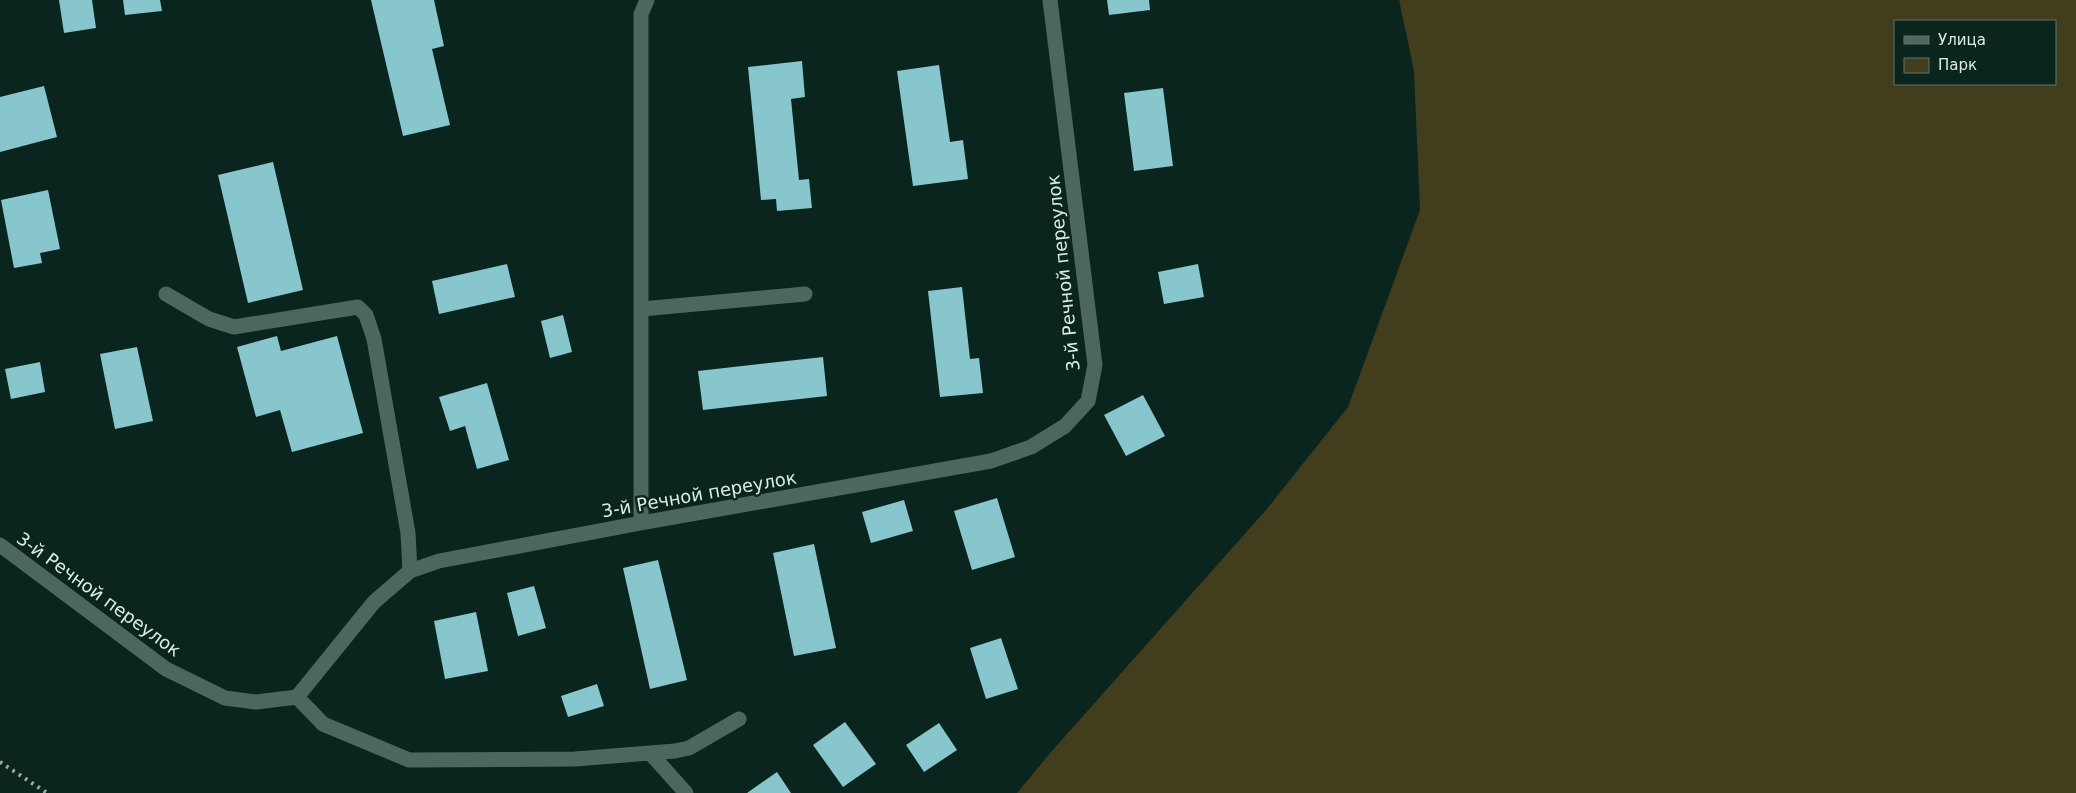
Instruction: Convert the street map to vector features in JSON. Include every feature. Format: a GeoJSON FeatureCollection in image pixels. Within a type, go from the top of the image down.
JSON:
{"type":"FeatureCollection","features":[{"type":"Feature","properties":{"kind":"street"},"geometry":{"type":"LineString","coordinates":[[641,523],[641,14],[648,0]]}},
{"type":"Feature","properties":{"kind":"street","name":"3-й Речной переулок"},"geometry":{"type":"LineString","coordinates":[[0,545],[166,669],[225,698],[256,702],[297,697],[374,602],[410,571],[439,561],[991,461],[1031,447],[1065,426],[1088,400],[1095,365],[1050,0]]}},
{"type":"Feature","properties":{"kind":"street"},"geometry":{"type":"LineString","coordinates":[[166,294],[209,319],[234,327],[358,307],[366,315],[374,338],[408,533],[410,571]]}},
{"type":"Feature","properties":{"kind":"street"},"geometry":{"type":"LineString","coordinates":[[642,309],[805,294]]}},
{"type":"Feature","properties":{"kind":"street"},"geometry":{"type":"LineString","coordinates":[[297,697],[322,724],[409,760],[575,759],[651,754],[689,748],[739,719]]}},
{"type":"Feature","properties":{"kind":"street"},"geometry":{"type":"LineString","coordinates":[[651,754],[686,793]]}},
{"type":"Feature","properties":{"kind":"green space"},"geometry":{"type":"Polygon","coordinates":[[[1399,0],[2076,0],[2076,793],[1017,793],[1051,752],[1266,510],[1348,407],[1420,210],[1414,71],[1399,0]]]}},
{"type":"Feature","properties":{"kind":"building"},"geometry":{"type":"Polygon","coordinates":[[[59,0],[92,0],[96,28],[64,33],[59,0]]]}},
{"type":"Feature","properties":{"kind":"building"},"geometry":{"type":"Polygon","coordinates":[[[123,0],[160,0],[162,11],[125,15],[123,0]]]}},
{"type":"Feature","properties":{"kind":"building"},"geometry":{"type":"Polygon","coordinates":[[[371,0],[434,0],[444,46],[432,49],[450,125],[403,136],[371,0]]]}},
{"type":"Feature","properties":{"kind":"building"},"geometry":{"type":"Polygon","coordinates":[[[1107,0],[1149,0],[1150,10],[1109,15],[1107,0]]]}},
{"type":"Feature","properties":{"kind":"building"},"geometry":{"type":"Polygon","coordinates":[[[802,61],[805,97],[791,99],[799,180],[809,179],[812,208],[777,211],[776,199],[761,200],[748,67],[802,61]]]}},
{"type":"Feature","properties":{"kind":"building"},"geometry":{"type":"Polygon","coordinates":[[[939,65],[950,142],[963,140],[968,179],[913,186],[897,71],[939,65]]]}},
{"type":"Feature","properties":{"kind":"building"},"geometry":{"type":"Polygon","coordinates":[[[44,86],[57,137],[0,152],[0,97],[44,86]]]}},
{"type":"Feature","properties":{"kind":"building"},"geometry":{"type":"Polygon","coordinates":[[[1163,88],[1173,166],[1134,171],[1124,93],[1163,88]]]}},
{"type":"Feature","properties":{"kind":"building"},"geometry":{"type":"Polygon","coordinates":[[[273,162],[303,290],[248,303],[218,175],[273,162]]]}},
{"type":"Feature","properties":{"kind":"building"},"geometry":{"type":"Polygon","coordinates":[[[48,190],[60,249],[40,253],[42,263],[14,268],[1,200],[48,190]]]}},
{"type":"Feature","properties":{"kind":"building"},"geometry":{"type":"Polygon","coordinates":[[[507,264],[515,297],[439,314],[432,281],[507,264]]]}},
{"type":"Feature","properties":{"kind":"building"},"geometry":{"type":"Polygon","coordinates":[[[1198,264],[1204,297],[1164,304],[1158,272],[1198,264]]]}},
{"type":"Feature","properties":{"kind":"building"},"geometry":{"type":"Polygon","coordinates":[[[962,287],[970,359],[979,358],[983,393],[940,397],[928,291],[962,287]]]}},
{"type":"Feature","properties":{"kind":"building"},"geometry":{"type":"Polygon","coordinates":[[[563,315],[572,352],[550,358],[541,321],[563,315]]]}},
{"type":"Feature","properties":{"kind":"building"},"geometry":{"type":"Polygon","coordinates":[[[277,336],[281,351],[337,336],[363,433],[292,452],[280,410],[256,417],[237,347],[277,336]]]}},
{"type":"Feature","properties":{"kind":"building"},"geometry":{"type":"Polygon","coordinates":[[[137,347],[153,421],[115,429],[100,354],[137,347]]]}},
{"type":"Feature","properties":{"kind":"building"},"geometry":{"type":"Polygon","coordinates":[[[823,357],[827,396],[703,410],[698,371],[823,357]]]}},
{"type":"Feature","properties":{"kind":"building"},"geometry":{"type":"Polygon","coordinates":[[[40,362],[45,392],[11,399],[5,369],[40,362]]]}},
{"type":"Feature","properties":{"kind":"building"},"geometry":{"type":"Polygon","coordinates":[[[487,383],[509,460],[477,469],[465,426],[450,431],[439,397],[487,383]]]}},
{"type":"Feature","properties":{"kind":"building"},"geometry":{"type":"Polygon","coordinates":[[[1143,395],[1165,436],[1126,456],[1104,415],[1143,395]]]}},
{"type":"Feature","properties":{"kind":"building"},"geometry":{"type":"Polygon","coordinates":[[[997,498],[1015,557],[972,570],[954,511],[997,498]]]}},
{"type":"Feature","properties":{"kind":"building"},"geometry":{"type":"Polygon","coordinates":[[[904,500],[913,531],[871,543],[862,512],[904,500]]]}},
{"type":"Feature","properties":{"kind":"building"},"geometry":{"type":"Polygon","coordinates":[[[814,544],[836,648],[794,656],[773,553],[814,544]]]}},
{"type":"Feature","properties":{"kind":"building"},"geometry":{"type":"Polygon","coordinates":[[[658,560],[687,680],[650,689],[623,568],[658,560]]]}},
{"type":"Feature","properties":{"kind":"building"},"geometry":{"type":"Polygon","coordinates":[[[534,586],[546,628],[518,636],[507,593],[534,586]]]}},
{"type":"Feature","properties":{"kind":"building"},"geometry":{"type":"Polygon","coordinates":[[[476,612],[488,671],[445,679],[434,621],[476,612]]]}},
{"type":"Feature","properties":{"kind":"building"},"geometry":{"type":"Polygon","coordinates":[[[1001,638],[1018,689],[986,699],[970,648],[1001,638]]]}},
{"type":"Feature","properties":{"kind":"building"},"geometry":{"type":"Polygon","coordinates":[[[597,684],[604,706],[568,717],[561,696],[597,684]]]}},
{"type":"Feature","properties":{"kind":"building"},"geometry":{"type":"Polygon","coordinates":[[[845,722],[876,764],[843,787],[813,745],[845,722]]]}},
{"type":"Feature","properties":{"kind":"building"},"geometry":{"type":"Polygon","coordinates":[[[939,723],[957,750],[924,772],[906,745],[939,723]]]}},
{"type":"Feature","properties":{"kind":"building"},"geometry":{"type":"Polygon","coordinates":[[[777,772],[791,793],[747,793],[777,772]]]}},
{"type":"Feature","properties":{"kind":"railway"},"geometry":{"type":"LineString","coordinates":[[0,762],[47,793]]}}]}
